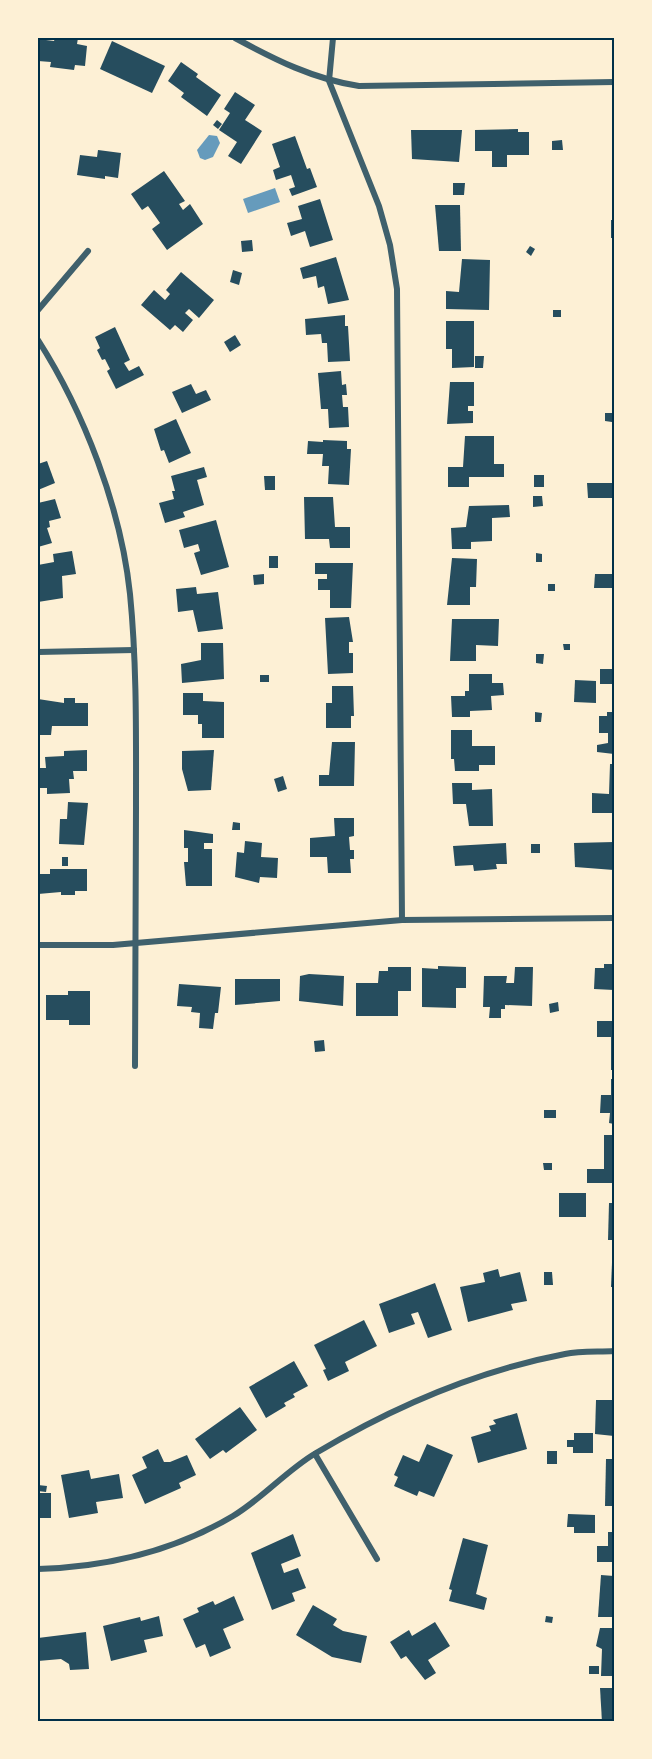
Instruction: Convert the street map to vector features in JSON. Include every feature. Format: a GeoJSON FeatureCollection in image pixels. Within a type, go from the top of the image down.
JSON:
{"type":"FeatureCollection","features":[{"type":"Feature","properties":{"kind":"street"},"geometry":{"type":"LineString","coordinates":[[236,38],[283,65],[329,81],[359,86],[615,82]]}},
{"type":"Feature","properties":{"kind":"street"},"geometry":{"type":"LineString","coordinates":[[333,38],[329,81],[379,206],[390,245],[397,290],[402,920]]}},
{"type":"Feature","properties":{"kind":"street"},"geometry":{"type":"LineString","coordinates":[[38,310],[88,251]]}},
{"type":"Feature","properties":{"kind":"street"},"geometry":{"type":"LineString","coordinates":[[38,340],[85,429],[106,488],[130,592],[134,650],[135,1066]]}},
{"type":"Feature","properties":{"kind":"street"},"geometry":{"type":"LineString","coordinates":[[38,651],[134,650]]}},
{"type":"Feature","properties":{"kind":"street"},"geometry":{"type":"LineString","coordinates":[[38,945],[135,943],[402,920],[615,918]]}},
{"type":"Feature","properties":{"kind":"street"},"geometry":{"type":"LineString","coordinates":[[38,1569],[95,1564],[141,1555],[189,1539],[234,1515],[315,1454],[406,1404],[466,1380],[566,1353],[615,1351]]}},
{"type":"Feature","properties":{"kind":"street"},"geometry":{"type":"LineString","coordinates":[[315,1454],[377,1559]]}},
{"type":"Feature","properties":{"kind":"water"},"geometry":{"type":"Polygon","coordinates":[[[209,135],[217,136],[220,143],[213,157],[205,160],[200,158],[197,150],[209,135]]]}},
{"type":"Feature","properties":{"kind":"water"},"geometry":{"type":"Polygon","coordinates":[[[275,188],[280,202],[248,213],[243,199],[275,188]]]}},
{"type":"Feature","properties":{"kind":"building"},"geometry":{"type":"Polygon","coordinates":[[[55,38],[78,38],[77,44],[87,46],[85,66],[75,65],[74,70],[50,67],[51,62],[38,61],[38,39],[54,41],[55,38]]]}},
{"type":"Feature","properties":{"kind":"building"},"geometry":{"type":"Polygon","coordinates":[[[112,41],[165,66],[152,93],[100,69],[112,41]]]}},
{"type":"Feature","properties":{"kind":"building"},"geometry":{"type":"Polygon","coordinates":[[[181,62],[198,74],[196,77],[221,95],[207,116],[181,97],[184,93],[168,81],[181,62]]]}},
{"type":"Feature","properties":{"kind":"building"},"geometry":{"type":"Polygon","coordinates":[[[235,92],[255,105],[245,120],[262,131],[241,164],[228,156],[237,142],[219,130],[230,113],[224,109],[235,92]]]}},
{"type":"Feature","properties":{"kind":"building"},"geometry":{"type":"Polygon","coordinates":[[[217,120],[222,124],[218,129],[213,125],[217,120]]]}},
{"type":"Feature","properties":{"kind":"building"},"geometry":{"type":"Polygon","coordinates":[[[518,129],[518,132],[529,132],[529,155],[507,155],[507,167],[492,167],[492,151],[475,151],[475,130],[518,129]]]}},
{"type":"Feature","properties":{"kind":"building"},"geometry":{"type":"Polygon","coordinates":[[[411,130],[462,130],[459,162],[412,159],[411,130]]]}},
{"type":"Feature","properties":{"kind":"building"},"geometry":{"type":"Polygon","coordinates":[[[295,136],[307,169],[310,168],[317,187],[292,196],[289,189],[295,187],[291,175],[276,180],[273,170],[280,167],[272,144],[295,136]]]}},
{"type":"Feature","properties":{"kind":"building"},"geometry":{"type":"Polygon","coordinates":[[[562,140],[563,150],[552,150],[552,141],[562,140]]]}},
{"type":"Feature","properties":{"kind":"building"},"geometry":{"type":"Polygon","coordinates":[[[98,150],[121,153],[118,178],[105,176],[105,179],[77,175],[80,155],[97,157],[98,150]]]}},
{"type":"Feature","properties":{"kind":"building"},"geometry":{"type":"Polygon","coordinates":[[[164,171],[185,201],[179,204],[183,210],[190,204],[203,224],[167,250],[152,229],[160,223],[148,206],[142,210],[131,194],[164,171]]]}},
{"type":"Feature","properties":{"kind":"building"},"geometry":{"type":"Polygon","coordinates":[[[453,183],[465,183],[464,195],[453,195],[453,183]]]}},
{"type":"Feature","properties":{"kind":"building"},"geometry":{"type":"Polygon","coordinates":[[[320,199],[333,240],[310,247],[305,231],[291,236],[287,223],[302,219],[298,206],[320,199]]]}},
{"type":"Feature","properties":{"kind":"building"},"geometry":{"type":"Polygon","coordinates":[[[435,205],[460,205],[461,251],[439,251],[435,205]]]}},
{"type":"Feature","properties":{"kind":"building"},"geometry":{"type":"Polygon","coordinates":[[[611,220],[614,220],[614,238],[611,238],[611,220]]]}},
{"type":"Feature","properties":{"kind":"building"},"geometry":{"type":"Polygon","coordinates":[[[252,240],[253,251],[242,252],[241,241],[252,240]]]}},
{"type":"Feature","properties":{"kind":"building"},"geometry":{"type":"Polygon","coordinates":[[[530,246],[535,249],[531,256],[526,252],[530,246]]]}},
{"type":"Feature","properties":{"kind":"building"},"geometry":{"type":"Polygon","coordinates":[[[336,257],[349,300],[328,304],[324,286],[318,288],[316,276],[303,279],[300,268],[336,257]]]}},
{"type":"Feature","properties":{"kind":"building"},"geometry":{"type":"Polygon","coordinates":[[[462,259],[490,260],[489,310],[446,309],[446,291],[459,292],[462,259]]]}},
{"type":"Feature","properties":{"kind":"building"},"geometry":{"type":"Polygon","coordinates":[[[233,270],[242,273],[239,285],[230,282],[233,270]]]}},
{"type":"Feature","properties":{"kind":"building"},"geometry":{"type":"Polygon","coordinates":[[[181,272],[214,300],[199,318],[189,309],[185,313],[193,320],[183,332],[175,325],[170,330],[141,305],[154,290],[165,300],[170,294],[166,290],[181,272]]]}},
{"type":"Feature","properties":{"kind":"building"},"geometry":{"type":"Polygon","coordinates":[[[553,310],[561,310],[561,317],[553,317],[553,310]]]}},
{"type":"Feature","properties":{"kind":"building"},"geometry":{"type":"Polygon","coordinates":[[[345,315],[350,361],[328,362],[327,343],[322,343],[321,334],[306,335],[305,319],[345,315]]]}},
{"type":"Feature","properties":{"kind":"building"},"geometry":{"type":"Polygon","coordinates":[[[446,321],[474,321],[474,367],[452,368],[452,349],[446,349],[446,321]]]}},
{"type":"Feature","properties":{"kind":"building"},"geometry":{"type":"Polygon","coordinates":[[[115,327],[130,360],[124,363],[129,371],[139,366],[144,375],[116,389],[107,371],[110,369],[97,350],[100,348],[95,337],[115,327]]]}},
{"type":"Feature","properties":{"kind":"building"},"geometry":{"type":"Polygon","coordinates":[[[235,335],[241,345],[230,352],[224,342],[235,335]]]}},
{"type":"Feature","properties":{"kind":"building"},"geometry":{"type":"Polygon","coordinates":[[[475,356],[484,356],[483,368],[475,368],[475,356]]]}},
{"type":"Feature","properties":{"kind":"building"},"geometry":{"type":"Polygon","coordinates":[[[341,371],[342,385],[346,384],[347,395],[342,395],[343,407],[348,407],[349,427],[329,428],[328,409],[321,409],[318,373],[341,371]]]}},
{"type":"Feature","properties":{"kind":"building"},"geometry":{"type":"Polygon","coordinates":[[[450,382],[474,382],[474,406],[468,406],[468,411],[473,411],[473,423],[447,424],[450,382]]]}},
{"type":"Feature","properties":{"kind":"building"},"geometry":{"type":"Polygon","coordinates":[[[191,384],[196,394],[206,390],[211,400],[182,413],[172,392],[191,384]]]}},
{"type":"Feature","properties":{"kind":"building"},"geometry":{"type":"Polygon","coordinates":[[[605,413],[614,413],[614,464],[612,464],[612,422],[605,421],[605,413]]]}},
{"type":"Feature","properties":{"kind":"building"},"geometry":{"type":"Polygon","coordinates":[[[176,419],[191,453],[169,463],[164,450],[161,451],[154,429],[176,419]]]}},
{"type":"Feature","properties":{"kind":"building"},"geometry":{"type":"Polygon","coordinates":[[[465,436],[494,436],[494,464],[504,464],[504,477],[469,477],[469,487],[448,487],[448,467],[463,467],[465,436]]]}},
{"type":"Feature","properties":{"kind":"building"},"geometry":{"type":"Polygon","coordinates":[[[323,440],[347,441],[347,449],[351,449],[349,485],[328,484],[329,466],[322,466],[323,454],[307,454],[308,441],[323,442],[323,440]]]}},
{"type":"Feature","properties":{"kind":"building"},"geometry":{"type":"Polygon","coordinates":[[[47,461],[55,483],[38,490],[38,464],[47,461]]]}},
{"type":"Feature","properties":{"kind":"building"},"geometry":{"type":"Polygon","coordinates":[[[204,467],[207,477],[197,480],[204,505],[183,512],[185,517],[165,523],[159,503],[174,499],[172,491],[175,491],[171,476],[204,467]]]}},
{"type":"Feature","properties":{"kind":"building"},"geometry":{"type":"Polygon","coordinates":[[[534,475],[544,475],[544,487],[534,487],[534,475]]]}},
{"type":"Feature","properties":{"kind":"building"},"geometry":{"type":"Polygon","coordinates":[[[264,476],[275,476],[275,490],[265,490],[264,476]]]}},
{"type":"Feature","properties":{"kind":"building"},"geometry":{"type":"Polygon","coordinates":[[[587,483],[614,483],[614,532],[612,532],[612,498],[588,498],[587,483]]]}},
{"type":"Feature","properties":{"kind":"building"},"geometry":{"type":"Polygon","coordinates":[[[533,496],[542,496],[543,506],[533,507],[533,496]]]}},
{"type":"Feature","properties":{"kind":"building"},"geometry":{"type":"Polygon","coordinates":[[[304,497],[333,497],[335,527],[350,527],[350,548],[330,548],[329,539],[305,539],[304,497]]]}},
{"type":"Feature","properties":{"kind":"building"},"geometry":{"type":"Polygon","coordinates":[[[55,499],[61,518],[49,521],[50,527],[47,528],[52,543],[38,547],[38,503],[55,499]]]}},
{"type":"Feature","properties":{"kind":"building"},"geometry":{"type":"Polygon","coordinates":[[[509,505],[510,517],[492,518],[492,541],[471,542],[471,549],[452,549],[451,528],[466,527],[469,506],[509,505]]]}},
{"type":"Feature","properties":{"kind":"building"},"geometry":{"type":"Polygon","coordinates":[[[216,520],[229,567],[201,575],[194,553],[200,551],[198,544],[184,548],[179,530],[216,520]]]}},
{"type":"Feature","properties":{"kind":"building"},"geometry":{"type":"Polygon","coordinates":[[[72,551],[76,574],[62,576],[63,598],[38,602],[38,565],[54,562],[53,554],[72,551]]]}},
{"type":"Feature","properties":{"kind":"building"},"geometry":{"type":"Polygon","coordinates":[[[536,553],[542,554],[542,562],[536,562],[536,553]]]}},
{"type":"Feature","properties":{"kind":"building"},"geometry":{"type":"Polygon","coordinates":[[[269,556],[278,556],[278,568],[269,568],[269,556]]]}},
{"type":"Feature","properties":{"kind":"building"},"geometry":{"type":"Polygon","coordinates":[[[452,558],[477,559],[476,587],[470,587],[470,605],[447,605],[452,558]]]}},
{"type":"Feature","properties":{"kind":"building"},"geometry":{"type":"Polygon","coordinates":[[[315,563],[353,563],[351,608],[330,608],[330,590],[318,590],[318,579],[327,579],[327,574],[315,574],[315,563]]]}},
{"type":"Feature","properties":{"kind":"building"},"geometry":{"type":"Polygon","coordinates":[[[264,574],[264,584],[254,585],[253,575],[264,574]]]}},
{"type":"Feature","properties":{"kind":"building"},"geometry":{"type":"Polygon","coordinates":[[[595,574],[614,574],[614,588],[594,588],[595,574]]]}},
{"type":"Feature","properties":{"kind":"building"},"geometry":{"type":"Polygon","coordinates":[[[548,584],[555,584],[555,591],[548,591],[548,584]]]}},
{"type":"Feature","properties":{"kind":"building"},"geometry":{"type":"Polygon","coordinates":[[[196,587],[197,594],[218,592],[223,629],[198,632],[193,610],[178,612],[176,589],[196,587]]]}},
{"type":"Feature","properties":{"kind":"building"},"geometry":{"type":"Polygon","coordinates":[[[349,617],[353,642],[349,642],[349,653],[353,653],[353,673],[328,674],[325,618],[349,617]]]}},
{"type":"Feature","properties":{"kind":"building"},"geometry":{"type":"Polygon","coordinates":[[[452,619],[499,619],[498,646],[476,645],[476,661],[450,661],[452,619]]]}},
{"type":"Feature","properties":{"kind":"building"},"geometry":{"type":"Polygon","coordinates":[[[201,643],[223,643],[224,679],[182,683],[181,664],[201,660],[201,643]]]}},
{"type":"Feature","properties":{"kind":"building"},"geometry":{"type":"Polygon","coordinates":[[[563,644],[570,644],[570,650],[564,650],[563,644]]]}},
{"type":"Feature","properties":{"kind":"building"},"geometry":{"type":"Polygon","coordinates":[[[536,654],[544,654],[543,664],[536,663],[536,654]]]}},
{"type":"Feature","properties":{"kind":"building"},"geometry":{"type":"Polygon","coordinates":[[[600,669],[614,669],[614,684],[600,684],[600,669]]]}},
{"type":"Feature","properties":{"kind":"building"},"geometry":{"type":"Polygon","coordinates":[[[469,674],[492,674],[492,683],[503,683],[504,695],[491,696],[492,710],[470,711],[470,717],[452,717],[451,696],[465,696],[465,691],[469,691],[469,674]]]}},
{"type":"Feature","properties":{"kind":"building"},"geometry":{"type":"Polygon","coordinates":[[[260,675],[269,675],[269,682],[260,682],[260,675]]]}},
{"type":"Feature","properties":{"kind":"building"},"geometry":{"type":"Polygon","coordinates":[[[575,680],[596,681],[596,703],[574,702],[575,680]]]}},
{"type":"Feature","properties":{"kind":"building"},"geometry":{"type":"Polygon","coordinates":[[[332,686],[353,686],[354,716],[351,716],[351,728],[326,728],[326,703],[332,703],[332,686]]]}},
{"type":"Feature","properties":{"kind":"building"},"geometry":{"type":"Polygon","coordinates":[[[183,693],[203,693],[203,701],[224,702],[224,738],[202,738],[202,724],[198,724],[198,715],[183,715],[183,693]]]}},
{"type":"Feature","properties":{"kind":"building"},"geometry":{"type":"Polygon","coordinates":[[[64,698],[75,698],[75,703],[88,703],[88,726],[52,726],[51,735],[38,735],[38,699],[64,703],[64,698]]]}},
{"type":"Feature","properties":{"kind":"building"},"geometry":{"type":"Polygon","coordinates":[[[535,712],[542,713],[541,722],[535,722],[535,712]]]}},
{"type":"Feature","properties":{"kind":"building"},"geometry":{"type":"Polygon","coordinates":[[[607,712],[614,712],[614,754],[597,752],[597,745],[608,743],[608,733],[599,733],[599,716],[607,716],[607,712]]]}},
{"type":"Feature","properties":{"kind":"building"},"geometry":{"type":"Polygon","coordinates":[[[451,730],[472,730],[472,746],[495,746],[495,765],[479,765],[479,771],[455,771],[454,759],[451,759],[451,730]]]}},
{"type":"Feature","properties":{"kind":"building"},"geometry":{"type":"Polygon","coordinates":[[[332,742],[355,742],[354,786],[319,786],[319,775],[329,775],[332,742]]]}},
{"type":"Feature","properties":{"kind":"building"},"geometry":{"type":"Polygon","coordinates":[[[87,750],[87,771],[73,771],[74,779],[69,779],[70,793],[47,794],[47,788],[38,788],[38,768],[46,768],[45,757],[64,756],[64,751],[87,750]]]}},
{"type":"Feature","properties":{"kind":"building"},"geometry":{"type":"Polygon","coordinates":[[[214,750],[211,790],[188,791],[182,769],[182,751],[214,750]]]}},
{"type":"Feature","properties":{"kind":"building"},"geometry":{"type":"Polygon","coordinates":[[[610,764],[614,764],[614,813],[592,813],[592,793],[609,794],[610,764]]]}},
{"type":"Feature","properties":{"kind":"building"},"geometry":{"type":"Polygon","coordinates":[[[283,776],[287,789],[278,792],[274,779],[283,776]]]}},
{"type":"Feature","properties":{"kind":"building"},"geometry":{"type":"Polygon","coordinates":[[[452,783],[472,783],[472,790],[492,789],[493,826],[469,826],[466,804],[453,804],[452,783]]]}},
{"type":"Feature","properties":{"kind":"building"},"geometry":{"type":"Polygon","coordinates":[[[68,802],[88,803],[84,845],[59,844],[60,819],[67,819],[68,802]]]}},
{"type":"Feature","properties":{"kind":"building"},"geometry":{"type":"Polygon","coordinates":[[[334,818],[354,818],[354,836],[349,837],[350,850],[354,850],[354,859],[350,859],[351,873],[328,873],[327,857],[310,857],[310,838],[335,836],[334,818]]]}},
{"type":"Feature","properties":{"kind":"building"},"geometry":{"type":"Polygon","coordinates":[[[233,822],[240,823],[240,830],[232,830],[233,822]]]}},
{"type":"Feature","properties":{"kind":"building"},"geometry":{"type":"Polygon","coordinates":[[[184,830],[213,834],[213,843],[204,843],[204,849],[212,849],[212,886],[186,886],[184,862],[188,862],[188,848],[184,848],[184,830]]]}},
{"type":"Feature","properties":{"kind":"building"},"geometry":{"type":"Polygon","coordinates":[[[245,841],[262,843],[261,857],[278,858],[277,878],[260,877],[259,883],[235,877],[237,852],[244,853],[245,841]]]}},
{"type":"Feature","properties":{"kind":"building"},"geometry":{"type":"Polygon","coordinates":[[[614,842],[614,870],[575,867],[574,843],[614,842]]]}},
{"type":"Feature","properties":{"kind":"building"},"geometry":{"type":"Polygon","coordinates":[[[506,843],[507,864],[496,864],[497,869],[474,871],[473,865],[455,866],[453,846],[506,843]]]}},
{"type":"Feature","properties":{"kind":"building"},"geometry":{"type":"Polygon","coordinates":[[[531,844],[540,844],[540,853],[531,853],[531,844]]]}},
{"type":"Feature","properties":{"kind":"building"},"geometry":{"type":"Polygon","coordinates":[[[62,857],[68,857],[68,866],[62,866],[62,857]]]}},
{"type":"Feature","properties":{"kind":"building"},"geometry":{"type":"Polygon","coordinates":[[[50,869],[87,869],[87,891],[75,891],[75,895],[61,895],[61,892],[38,894],[38,874],[50,874],[50,869]]]}},
{"type":"Feature","properties":{"kind":"building"},"geometry":{"type":"Polygon","coordinates":[[[604,964],[614,964],[614,990],[594,989],[595,968],[604,968],[604,964]]]}},
{"type":"Feature","properties":{"kind":"building"},"geometry":{"type":"Polygon","coordinates":[[[438,966],[466,967],[466,988],[456,988],[456,1008],[422,1007],[422,968],[438,969],[438,966]]]}},
{"type":"Feature","properties":{"kind":"building"},"geometry":{"type":"Polygon","coordinates":[[[388,967],[411,967],[411,991],[398,991],[398,1016],[356,1016],[356,983],[378,983],[379,971],[388,971],[388,967]]]}},
{"type":"Feature","properties":{"kind":"building"},"geometry":{"type":"Polygon","coordinates":[[[515,967],[533,967],[532,1006],[505,1005],[505,1009],[501,1009],[501,1018],[489,1018],[490,1007],[483,1007],[484,976],[507,976],[506,983],[514,983],[515,967]]]}},
{"type":"Feature","properties":{"kind":"building"},"geometry":{"type":"Polygon","coordinates":[[[309,974],[344,976],[343,1006],[299,1001],[300,976],[309,974]]]}},
{"type":"Feature","properties":{"kind":"building"},"geometry":{"type":"Polygon","coordinates":[[[235,979],[280,979],[280,1001],[235,1005],[235,979]]]}},
{"type":"Feature","properties":{"kind":"building"},"geometry":{"type":"Polygon","coordinates":[[[179,984],[221,987],[218,1013],[215,1013],[213,1029],[199,1028],[200,1013],[191,1012],[192,1007],[177,1006],[179,984]]]}},
{"type":"Feature","properties":{"kind":"building"},"geometry":{"type":"Polygon","coordinates":[[[68,991],[90,991],[90,1025],[69,1025],[69,1020],[46,1020],[46,995],[68,995],[68,991]]]}},
{"type":"Feature","properties":{"kind":"building"},"geometry":{"type":"Polygon","coordinates":[[[558,1002],[559,1011],[550,1013],[549,1004],[558,1002]]]}},
{"type":"Feature","properties":{"kind":"building"},"geometry":{"type":"Polygon","coordinates":[[[597,1021],[614,1021],[614,1070],[611,1070],[611,1037],[597,1037],[597,1021]]]}},
{"type":"Feature","properties":{"kind":"building"},"geometry":{"type":"Polygon","coordinates":[[[324,1040],[325,1051],[315,1052],[314,1041],[324,1040]]]}},
{"type":"Feature","properties":{"kind":"building"},"geometry":{"type":"Polygon","coordinates":[[[611,1079],[614,1079],[614,1124],[609,1123],[610,1113],[600,1113],[601,1095],[611,1095],[611,1079]]]}},
{"type":"Feature","properties":{"kind":"building"},"geometry":{"type":"Polygon","coordinates":[[[544,1110],[556,1110],[556,1118],[544,1118],[544,1110]]]}},
{"type":"Feature","properties":{"kind":"building"},"geometry":{"type":"Polygon","coordinates":[[[604,1135],[614,1135],[614,1183],[587,1183],[587,1169],[604,1169],[604,1135]]]}},
{"type":"Feature","properties":{"kind":"building"},"geometry":{"type":"Polygon","coordinates":[[[543,1163],[552,1163],[552,1170],[544,1170],[543,1163]]]}},
{"type":"Feature","properties":{"kind":"building"},"geometry":{"type":"Polygon","coordinates":[[[559,1193],[586,1193],[586,1217],[559,1217],[559,1193]]]}},
{"type":"Feature","properties":{"kind":"building"},"geometry":{"type":"Polygon","coordinates":[[[609,1203],[614,1203],[614,1240],[608,1240],[609,1203]]]}},
{"type":"Feature","properties":{"kind":"building"},"geometry":{"type":"Polygon","coordinates":[[[612,1263],[614,1263],[614,1287],[611,1287],[612,1263]]]}},
{"type":"Feature","properties":{"kind":"building"},"geometry":{"type":"Polygon","coordinates":[[[498,1269],[500,1277],[520,1272],[527,1301],[511,1304],[513,1310],[468,1322],[460,1287],[485,1282],[483,1273],[498,1269]]]}},
{"type":"Feature","properties":{"kind":"building"},"geometry":{"type":"Polygon","coordinates":[[[544,1272],[552,1272],[553,1285],[544,1285],[544,1272]]]}},
{"type":"Feature","properties":{"kind":"building"},"geometry":{"type":"Polygon","coordinates":[[[435,1283],[452,1330],[428,1338],[418,1312],[411,1314],[415,1324],[389,1333],[379,1304],[435,1283]]]}},
{"type":"Feature","properties":{"kind":"building"},"geometry":{"type":"Polygon","coordinates":[[[364,1320],[377,1346],[345,1362],[349,1371],[328,1381],[323,1370],[326,1369],[314,1345],[364,1320]]]}},
{"type":"Feature","properties":{"kind":"building"},"geometry":{"type":"Polygon","coordinates":[[[294,1361],[308,1386],[293,1394],[295,1397],[284,1403],[286,1406],[266,1418],[249,1387],[294,1361]]]}},
{"type":"Feature","properties":{"kind":"building"},"geometry":{"type":"Polygon","coordinates":[[[596,1400],[614,1400],[614,1436],[595,1434],[596,1400]]]}},
{"type":"Feature","properties":{"kind":"building"},"geometry":{"type":"Polygon","coordinates":[[[240,1407],[257,1430],[226,1453],[223,1450],[210,1459],[195,1439],[240,1407]]]}},
{"type":"Feature","properties":{"kind":"building"},"geometry":{"type":"Polygon","coordinates":[[[517,1413],[527,1449],[478,1463],[471,1437],[491,1431],[489,1426],[496,1424],[493,1420],[517,1413]]]}},
{"type":"Feature","properties":{"kind":"building"},"geometry":{"type":"Polygon","coordinates":[[[574,1433],[593,1433],[593,1453],[573,1453],[573,1447],[567,1447],[567,1440],[574,1440],[574,1433]]]}},
{"type":"Feature","properties":{"kind":"building"},"geometry":{"type":"Polygon","coordinates":[[[427,1444],[453,1455],[434,1497],[419,1491],[417,1496],[394,1486],[398,1477],[394,1475],[403,1455],[419,1462],[427,1444]]]}},
{"type":"Feature","properties":{"kind":"building"},"geometry":{"type":"Polygon","coordinates":[[[158,1449],[164,1462],[187,1455],[196,1475],[179,1483],[181,1488],[145,1504],[132,1475],[147,1468],[142,1457],[158,1449]]]}},
{"type":"Feature","properties":{"kind":"building"},"geometry":{"type":"Polygon","coordinates":[[[547,1451],[557,1451],[557,1464],[547,1464],[547,1451]]]}},
{"type":"Feature","properties":{"kind":"building"},"geometry":{"type":"Polygon","coordinates":[[[606,1459],[614,1459],[614,1506],[605,1506],[606,1459]]]}},
{"type":"Feature","properties":{"kind":"building"},"geometry":{"type":"Polygon","coordinates":[[[89,1470],[91,1479],[119,1474],[123,1498],[96,1502],[98,1513],[69,1518],[61,1475],[89,1470]]]}},
{"type":"Feature","properties":{"kind":"building"},"geometry":{"type":"Polygon","coordinates":[[[38,1485],[47,1486],[46,1492],[38,1491],[38,1485]]]}},
{"type":"Feature","properties":{"kind":"building"},"geometry":{"type":"Polygon","coordinates":[[[38,1493],[51,1493],[51,1518],[38,1518],[38,1493]]]}},
{"type":"Feature","properties":{"kind":"building"},"geometry":{"type":"Polygon","coordinates":[[[568,1514],[595,1515],[595,1533],[574,1533],[574,1527],[567,1527],[568,1514]]]}},
{"type":"Feature","properties":{"kind":"building"},"geometry":{"type":"Polygon","coordinates":[[[608,1532],[614,1532],[614,1562],[597,1562],[597,1546],[608,1546],[608,1532]]]}},
{"type":"Feature","properties":{"kind":"building"},"geometry":{"type":"Polygon","coordinates":[[[293,1534],[301,1556],[281,1564],[284,1573],[298,1568],[306,1588],[292,1593],[295,1601],[272,1610],[251,1553],[293,1534]]]}},
{"type":"Feature","properties":{"kind":"building"},"geometry":{"type":"Polygon","coordinates":[[[463,1538],[488,1545],[476,1594],[487,1598],[484,1610],[449,1601],[452,1590],[449,1589],[463,1538]]]}},
{"type":"Feature","properties":{"kind":"building"},"geometry":{"type":"Polygon","coordinates":[[[601,1575],[614,1576],[614,1617],[598,1617],[601,1575]]]}},
{"type":"Feature","properties":{"kind":"building"},"geometry":{"type":"Polygon","coordinates":[[[234,1596],[244,1620],[223,1629],[231,1648],[210,1657],[205,1644],[196,1648],[183,1619],[199,1612],[197,1608],[213,1601],[215,1605],[234,1596]]]}},
{"type":"Feature","properties":{"kind":"building"},"geometry":{"type":"Polygon","coordinates":[[[313,1605],[337,1619],[333,1625],[343,1631],[367,1636],[361,1663],[332,1657],[296,1635],[313,1605]]]}},
{"type":"Feature","properties":{"kind":"building"},"geometry":{"type":"Polygon","coordinates":[[[159,1616],[163,1636],[144,1640],[147,1652],[111,1661],[103,1626],[140,1617],[141,1621],[159,1616]]]}},
{"type":"Feature","properties":{"kind":"building"},"geometry":{"type":"Polygon","coordinates":[[[546,1616],[553,1617],[552,1623],[545,1622],[546,1616]]]}},
{"type":"Feature","properties":{"kind":"building"},"geometry":{"type":"Polygon","coordinates":[[[435,1622],[450,1646],[428,1660],[436,1673],[425,1680],[406,1656],[401,1659],[390,1642],[409,1630],[412,1636],[435,1622]]]}},
{"type":"Feature","properties":{"kind":"building"},"geometry":{"type":"Polygon","coordinates":[[[600,1628],[614,1628],[614,1676],[601,1676],[602,1649],[596,1646],[600,1628]]]}},
{"type":"Feature","properties":{"kind":"building"},"geometry":{"type":"Polygon","coordinates":[[[86,1632],[89,1669],[70,1670],[69,1664],[61,1659],[38,1661],[38,1638],[86,1632]]]}},
{"type":"Feature","properties":{"kind":"building"},"geometry":{"type":"Polygon","coordinates":[[[589,1666],[599,1666],[599,1674],[589,1674],[589,1666]]]}},
{"type":"Feature","properties":{"kind":"building"},"geometry":{"type":"Polygon","coordinates":[[[600,1688],[614,1688],[614,1722],[602,1722],[600,1688]]]}}]}
